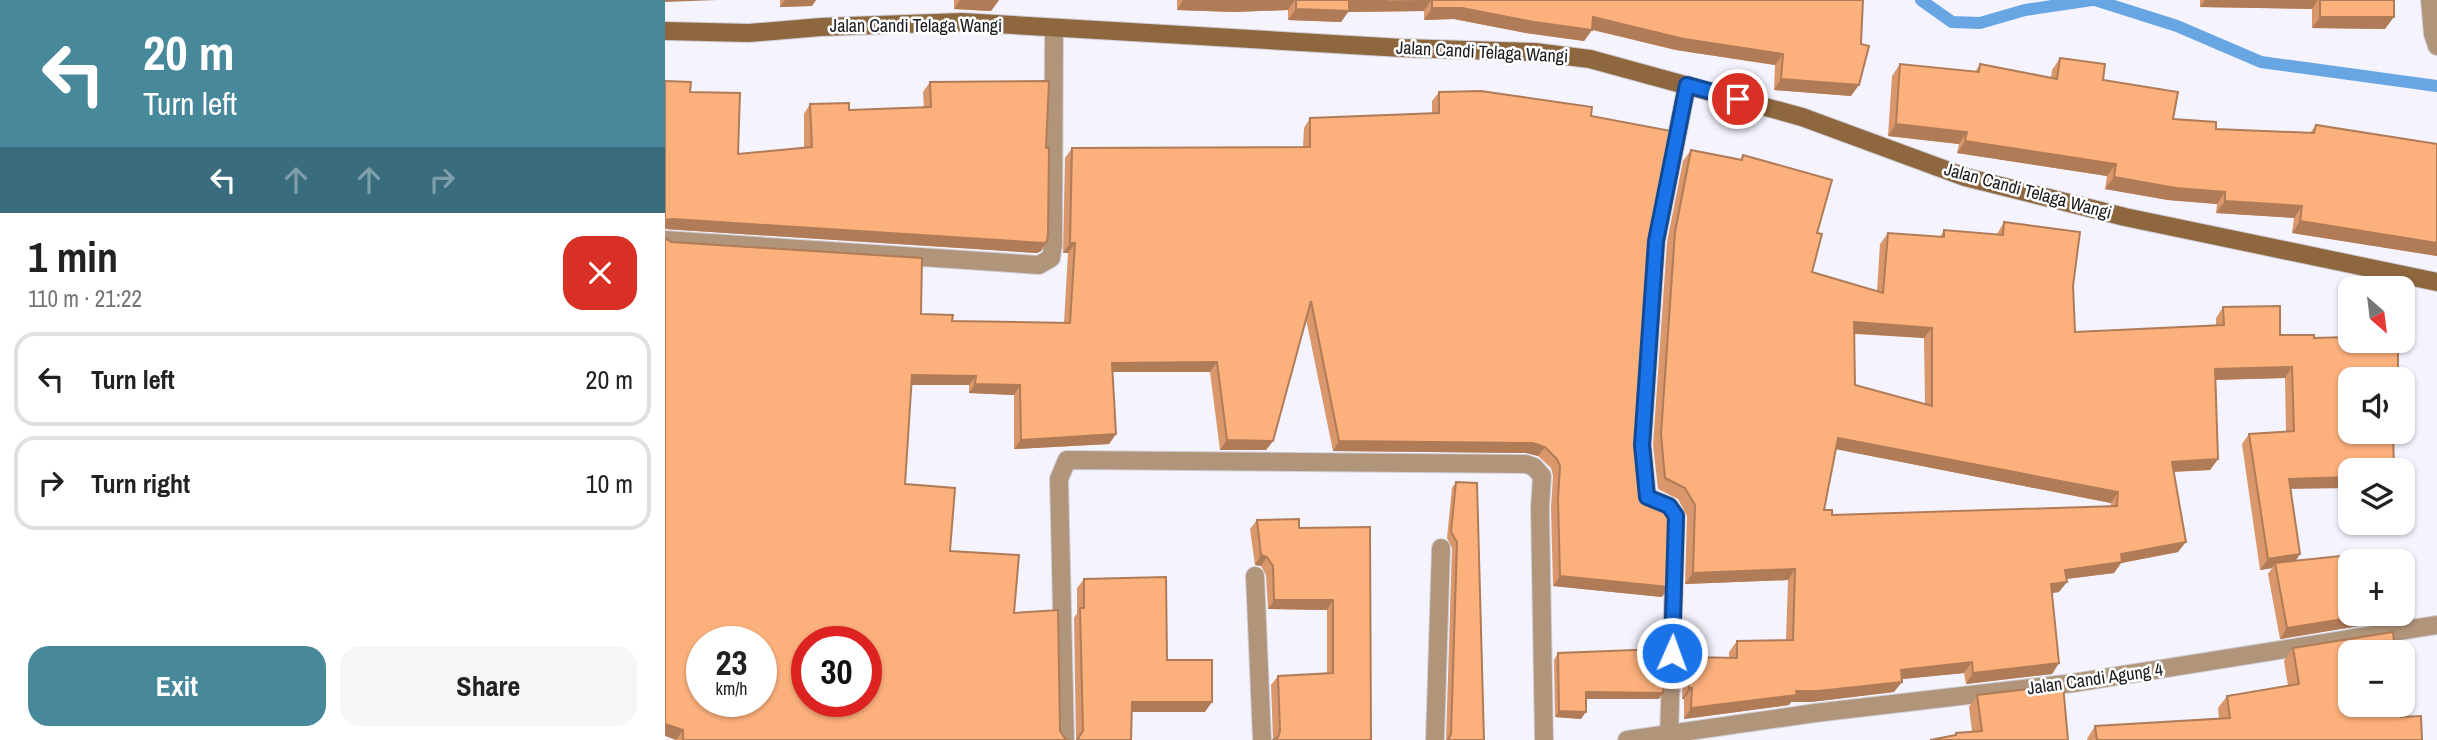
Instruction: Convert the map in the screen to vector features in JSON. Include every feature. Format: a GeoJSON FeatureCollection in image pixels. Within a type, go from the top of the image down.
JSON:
{"type":"FeatureCollection","features":[{"type":"Feature","properties":{"kind":"street"},"geometry":{"type":"LineString","coordinates":[[2430,0],[2433,34],[2437,46]]}},
{"type":"Feature","properties":{"kind":"street","name":"Jalan Candi Telaga Wangi"},"geometry":{"type":"LineString","coordinates":[[665,31],[749,33],[821,27],[962,22],[1402,48],[1535,51],[1590,59],[1802,117],[1965,177],[2151,223],[2437,282]]}},
{"type":"Feature","properties":{"kind":"street"},"geometry":{"type":"LineString","coordinates":[[665,240],[1039,265],[1051,258],[1053,245],[1054,29]]}},
{"type":"Feature","properties":{"kind":"street"},"geometry":{"type":"LineString","coordinates":[[1669,735],[1676,516],[1669,506],[1647,497],[1642,445],[1656,241],[1687,85]]}},
{"type":"Feature","properties":{"kind":"street"},"geometry":{"type":"LineString","coordinates":[[1065,740],[1059,479],[1067,460],[1526,464],[1534,467],[1542,476],[1540,508],[1544,740]]}},
{"type":"Feature","properties":{"kind":"street"},"geometry":{"type":"LineString","coordinates":[[1435,740],[1441,548]]}},
{"type":"Feature","properties":{"kind":"street"},"geometry":{"type":"LineString","coordinates":[[1255,576],[1262,740]]}},
{"type":"Feature","properties":{"kind":"street","name":"Jalan Candi Agung 4"},"geometry":{"type":"LineString","coordinates":[[1627,740],[1815,713],[2073,683],[2437,625]]}},
{"type":"Feature","properties":{"kind":"building"},"geometry":{"type":"Polygon","coordinates":[[[1296,0],[1387,0],[1349,1],[1349,11],[1296,9],[1296,0]]]}},
{"type":"Feature","properties":{"kind":"building"},"geometry":{"type":"Polygon","coordinates":[[[1432,0],[1863,0],[1861,44],[1869,46],[1859,85],[1781,79],[1783,54],[1684,39],[1593,17],[1592,30],[1462,8],[1432,8],[1432,0]]]}},
{"type":"Feature","properties":{"kind":"building"},"geometry":{"type":"Polygon","coordinates":[[[2320,0],[2394,0],[2394,17],[2320,17],[2320,0]]]}},
{"type":"Feature","properties":{"kind":"building"},"geometry":{"type":"Polygon","coordinates":[[[2060,58],[2105,64],[2103,80],[2178,92],[2173,119],[2216,122],[2216,129],[2314,133],[2316,125],[2437,144],[2437,243],[2300,221],[2302,206],[2225,201],[2225,192],[2176,188],[2114,177],[2116,164],[1965,141],[1967,132],[1896,124],[1900,64],[1979,72],[1980,64],[2057,79],[2060,58]]]}},
{"type":"Feature","properties":{"kind":"building"},"geometry":{"type":"Polygon","coordinates":[[[665,81],[691,82],[690,92],[740,93],[738,154],[812,147],[810,104],[849,103],[849,110],[931,107],[930,82],[1049,81],[1046,148],[1049,148],[1047,241],[1044,243],[673,219],[665,222],[665,81]]]}},
{"type":"Feature","properties":{"kind":"building"},"geometry":{"type":"Polygon","coordinates":[[[1481,91],[1592,107],[1591,116],[1671,131],[1651,230],[1637,434],[1644,493],[1671,510],[1669,587],[1560,576],[1560,466],[1545,447],[1533,443],[1339,441],[1311,301],[1273,441],[1227,440],[1217,362],[1112,363],[1116,434],[1021,440],[1020,385],[975,384],[976,376],[912,375],[905,484],[955,488],[950,551],[1019,555],[1014,613],[1058,610],[1060,731],[1066,740],[683,740],[683,730],[665,724],[665,238],[671,242],[922,258],[921,314],[953,315],[952,321],[1070,323],[1075,243],[1070,243],[1072,148],[1310,147],[1310,118],[1439,113],[1439,92],[1481,91]]]}},
{"type":"Feature","properties":{"kind":"building"},"geometry":{"type":"Polygon","coordinates":[[[1691,150],[1742,160],[1743,155],[1832,180],[1817,233],[1822,234],[1812,272],[1883,293],[1888,233],[1944,237],[1944,230],[2003,235],[2004,222],[2080,232],[2073,286],[2075,332],[2224,325],[2223,307],[2280,306],[2280,335],[2338,337],[2338,354],[2398,354],[2398,367],[2338,367],[2338,444],[2393,444],[2394,458],[2338,458],[2338,477],[2289,479],[2300,554],[2268,559],[2249,434],[2294,431],[2292,367],[2215,369],[2218,459],[2172,462],[2186,542],[2121,554],[2122,562],[2065,570],[2067,582],[2051,584],[2059,663],[1973,673],[1972,662],[1901,670],[1902,682],[1796,691],[1797,695],[1691,708],[1690,657],[1737,658],[1737,641],[1793,640],[1795,569],[1693,573],[1695,505],[1685,488],[1665,478],[1661,434],[1675,232],[1691,150]],[[1854,322],[1855,385],[1932,406],[1932,328],[1854,322]],[[1838,438],[1824,510],[1832,510],[1832,515],[2117,506],[2118,492],[1838,438]]]}},
{"type":"Feature","properties":{"kind":"building"},"geometry":{"type":"Polygon","coordinates":[[[1456,482],[1477,483],[1484,740],[1448,740],[1451,734],[1457,542],[1451,532],[1456,482]]]}},
{"type":"Feature","properties":{"kind":"building"},"geometry":{"type":"Polygon","coordinates":[[[1299,519],[1299,528],[1370,527],[1371,740],[1273,740],[1278,737],[1280,731],[1278,676],[1333,673],[1333,600],[1274,600],[1273,566],[1267,557],[1261,555],[1257,520],[1299,519]]]}},
{"type":"Feature","properties":{"kind":"building"},"geometry":{"type":"Polygon","coordinates":[[[2338,556],[2338,620],[2287,628],[2275,563],[2338,556]]]}},
{"type":"Feature","properties":{"kind":"building"},"geometry":{"type":"Polygon","coordinates":[[[1166,577],[1167,660],[1212,660],[1212,702],[1132,702],[1131,740],[1077,740],[1083,731],[1080,608],[1084,608],[1084,579],[1166,577]]]}},
{"type":"Feature","properties":{"kind":"building"},"geometry":{"type":"Polygon","coordinates":[[[2393,632],[2394,640],[2343,640],[2393,632]]]}},
{"type":"Feature","properties":{"kind":"building"},"geometry":{"type":"Polygon","coordinates":[[[2338,641],[2338,717],[2421,716],[2422,740],[2097,740],[2095,726],[2230,718],[2227,696],[2299,684],[2293,648],[2338,641]]]}},
{"type":"Feature","properties":{"kind":"building"},"geometry":{"type":"Polygon","coordinates":[[[1660,649],[1660,661],[1664,661],[1663,693],[1586,692],[1586,712],[1559,711],[1558,653],[1660,649]]]}},
{"type":"Feature","properties":{"kind":"building"},"geometry":{"type":"Polygon","coordinates":[[[2063,685],[2068,740],[1930,740],[1956,733],[1982,731],[1977,695],[2063,685]]]}},
{"type":"Feature","properties":{"kind":"waterway"},"geometry":{"type":"LineString","coordinates":[[1921,0],[1952,22],[1980,23],[2025,10],[2092,0]]}},
{"type":"Feature","properties":{"kind":"waterway"},"geometry":{"type":"LineString","coordinates":[[2095,0],[2177,26],[2261,62],[2437,86]]}},
{"type":"Feature","properties":{"kind":"route"},"geometry":{"type":"LineString","coordinates":[[1672,653],[1676,516],[1669,506],[1647,497],[1642,445],[1656,241],[1687,85],[1738,99]]}}]}
